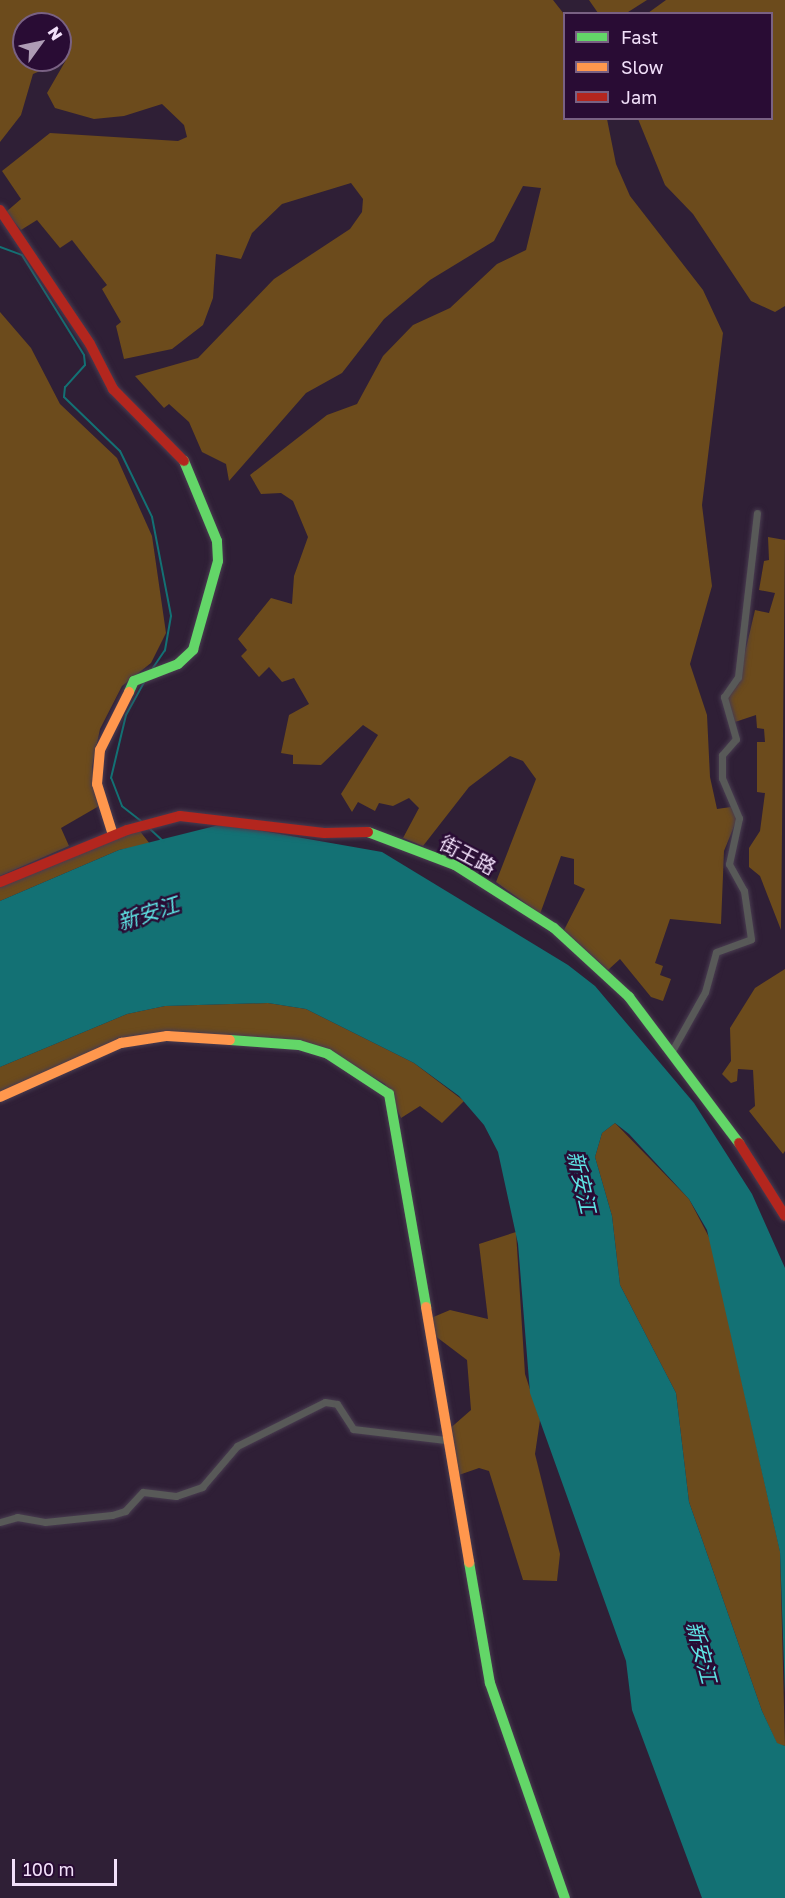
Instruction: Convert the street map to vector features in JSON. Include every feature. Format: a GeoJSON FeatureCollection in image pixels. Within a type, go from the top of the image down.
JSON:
{"type":"FeatureCollection","features":[{"type":"Feature","properties":{"kind":"street"},"geometry":{"type":"LineString","coordinates":[[0,210],[90,344],[113,388],[186,463],[218,541],[218,561],[193,650],[178,664],[134,681],[103,740],[96,776],[113,836]]}},
{"type":"Feature","properties":{"kind":"street"},"geometry":{"type":"LineString","coordinates":[[673,1049],[705,992],[716,952],[751,939],[744,891],[729,864],[739,818],[722,777],[722,755],[736,739],[724,697],[738,677],[757,513]]}},
{"type":"Feature","properties":{"kind":"street","name":"街王路"},"geometry":{"type":"LineString","coordinates":[[0,882],[137,826],[186,816],[324,833],[364,831],[449,862],[567,939],[673,1049],[762,1175],[785,1216]]}},
{"type":"Feature","properties":{"kind":"street"},"geometry":{"type":"LineString","coordinates":[[0,1097],[121,1043],[158,1036],[299,1045],[328,1054],[380,1084],[397,1118],[445,1440],[495,1700],[565,1898]]}},
{"type":"Feature","properties":{"kind":"street"},"geometry":{"type":"LineString","coordinates":[[0,1522],[12,1517],[45,1522],[112,1515],[125,1511],[143,1492],[176,1496],[202,1488],[237,1446],[324,1402],[337,1404],[353,1429],[445,1440]]}},
{"type":"Feature","properties":{"kind":"shaded area"},"geometry":{"type":"Polygon","coordinates":[[[0,0],[553,0],[563,13],[563,120],[607,120],[616,164],[630,196],[703,290],[723,333],[702,505],[712,586],[690,664],[707,715],[710,777],[717,809],[731,807],[737,819],[724,851],[721,924],[670,919],[655,963],[663,966],[660,975],[671,979],[663,1001],[651,997],[620,959],[608,970],[564,930],[585,889],[574,884],[574,859],[561,856],[540,914],[496,882],[536,779],[523,761],[510,756],[469,787],[423,846],[403,838],[419,808],[409,798],[393,806],[379,803],[375,811],[358,802],[352,812],[341,794],[378,735],[363,725],[321,765],[293,764],[293,755],[281,753],[289,715],[309,704],[294,678],[282,682],[269,667],[259,677],[241,656],[247,650],[238,639],[271,598],[292,604],[294,576],[308,537],[293,501],[281,493],[261,494],[250,475],[327,415],[357,404],[383,356],[413,325],[450,308],[497,264],[526,250],[541,188],[523,186],[494,241],[430,280],[384,319],[342,373],[306,393],[229,481],[226,464],[202,452],[189,422],[169,404],[164,408],[135,376],[198,358],[274,279],[350,229],[362,212],[363,199],[351,183],[282,204],[252,233],[241,259],[216,254],[213,298],[203,325],[172,349],[124,359],[116,326],[121,322],[102,289],[107,285],[72,240],[60,248],[37,220],[21,230],[6,212],[21,199],[2,171],[50,133],[178,141],[187,137],[184,125],[162,104],[124,116],[94,119],[55,108],[47,93],[59,72],[72,72],[72,12],[12,12],[12,72],[38,72],[33,74],[21,115],[0,142],[0,0]]]}},
{"type":"Feature","properties":{"kind":"shaded area"},"geometry":{"type":"Polygon","coordinates":[[[589,0],[647,0],[628,12],[597,12],[589,0]]]}},
{"type":"Feature","properties":{"kind":"shaded area"},"geometry":{"type":"Polygon","coordinates":[[[666,0],[785,0],[785,306],[775,312],[751,301],[693,214],[665,185],[638,120],[773,120],[773,12],[649,12],[666,0]]]}},
{"type":"Feature","properties":{"kind":"shaded area"},"geometry":{"type":"Polygon","coordinates":[[[0,312],[31,348],[60,404],[117,458],[152,536],[166,633],[151,663],[122,686],[100,729],[92,767],[99,806],[61,828],[69,846],[0,876],[0,312]]]}},
{"type":"Feature","properties":{"kind":"shaded area"},"geometry":{"type":"Polygon","coordinates":[[[768,537],[785,540],[781,930],[760,876],[749,867],[749,848],[760,831],[765,793],[757,792],[757,742],[765,742],[764,729],[757,728],[756,715],[735,722],[726,693],[739,678],[755,610],[769,613],[775,593],[759,590],[764,561],[769,560],[768,537]]]}},
{"type":"Feature","properties":{"kind":"shaded area"},"geometry":{"type":"Polygon","coordinates":[[[139,830],[150,844],[119,850],[0,901],[0,886],[139,830]]]}},
{"type":"Feature","properties":{"kind":"shaded area"},"geometry":{"type":"Polygon","coordinates":[[[785,969],[785,1151],[783,1154],[749,1111],[755,1106],[753,1070],[738,1069],[737,1081],[731,1083],[722,1074],[731,1061],[730,1028],[755,988],[785,969]]]}},
{"type":"Feature","properties":{"kind":"shaded area"},"geometry":{"type":"Polygon","coordinates":[[[268,1003],[306,1009],[414,1063],[464,1101],[442,1123],[420,1106],[401,1118],[385,1084],[328,1051],[156,1035],[0,1092],[0,1067],[127,1014],[165,1006],[268,1003]]]}},
{"type":"Feature","properties":{"kind":"shaded area"},"geometry":{"type":"Polygon","coordinates":[[[615,1123],[689,1199],[710,1239],[780,1551],[785,1746],[777,1744],[762,1711],[689,1502],[676,1393],[620,1285],[612,1216],[595,1157],[602,1133],[615,1123]]]}},
{"type":"Feature","properties":{"kind":"shaded area"},"geometry":{"type":"Polygon","coordinates":[[[516,1232],[525,1374],[540,1420],[535,1454],[560,1554],[557,1581],[523,1580],[489,1471],[479,1468],[456,1476],[447,1431],[471,1410],[467,1360],[434,1335],[431,1318],[450,1310],[488,1319],[479,1244],[516,1232]]]}},
{"type":"Feature","properties":{"kind":"water","name":"新安江"},"geometry":{"type":"Polygon","coordinates":[[[223,824],[382,852],[568,965],[595,986],[694,1103],[752,1194],[785,1268],[785,1694],[780,1552],[707,1230],[689,1199],[629,1134],[615,1123],[602,1133],[595,1157],[612,1216],[620,1285],[676,1393],[689,1502],[762,1711],[777,1743],[785,1746],[785,1898],[702,1898],[632,1710],[626,1661],[530,1393],[518,1244],[498,1152],[484,1125],[459,1096],[414,1063],[306,1009],[268,1003],[165,1006],[127,1014],[0,1067],[0,901],[119,850],[223,824]]]}},
{"type":"Feature","properties":{"kind":"waterway"},"geometry":{"type":"LineString","coordinates":[[0,247],[22,255],[84,355],[85,365],[65,387],[64,397],[120,451],[152,517],[171,616],[165,650],[153,668]]}},
{"type":"Feature","properties":{"kind":"waterway"},"geometry":{"type":"LineString","coordinates":[[141,821],[122,806],[111,778],[126,715],[145,681]]}},
{"type":"Feature","properties":{"kind":"waterway"},"geometry":{"type":"LineString","coordinates":[[150,829],[163,841]]}},
{"type":"Feature","properties":{"kind":"traffic: fast"},"geometry":{"type":"LineString","coordinates":[[129,692],[134,681],[178,664],[193,650],[218,561],[217,541],[184,461]]}},
{"type":"Feature","properties":{"kind":"traffic: fast"},"geometry":{"type":"LineString","coordinates":[[368,832],[455,865],[554,928],[629,997],[739,1143]]}},
{"type":"Feature","properties":{"kind":"traffic: fast"},"geometry":{"type":"LineString","coordinates":[[230,1040],[299,1045],[328,1054],[389,1094],[426,1307]]}},
{"type":"Feature","properties":{"kind":"traffic: fast"},"geometry":{"type":"LineString","coordinates":[[469,1562],[490,1683],[565,1898]]}},
{"type":"Feature","properties":{"kind":"traffic: slow"},"geometry":{"type":"LineString","coordinates":[[113,835],[97,784],[100,750],[129,692]]}},
{"type":"Feature","properties":{"kind":"traffic: slow"},"geometry":{"type":"LineString","coordinates":[[0,1097],[121,1043],[167,1036],[230,1040]]}},
{"type":"Feature","properties":{"kind":"traffic: slow"},"geometry":{"type":"LineString","coordinates":[[426,1307],[469,1562]]}},
{"type":"Feature","properties":{"kind":"traffic: jam"},"geometry":{"type":"LineString","coordinates":[[0,210],[90,344],[113,389],[184,461]]}},
{"type":"Feature","properties":{"kind":"traffic: jam"},"geometry":{"type":"LineString","coordinates":[[0,882],[127,830],[180,816],[324,833],[368,832]]}},
{"type":"Feature","properties":{"kind":"traffic: jam"},"geometry":{"type":"LineString","coordinates":[[739,1143],[785,1216]]}}]}
